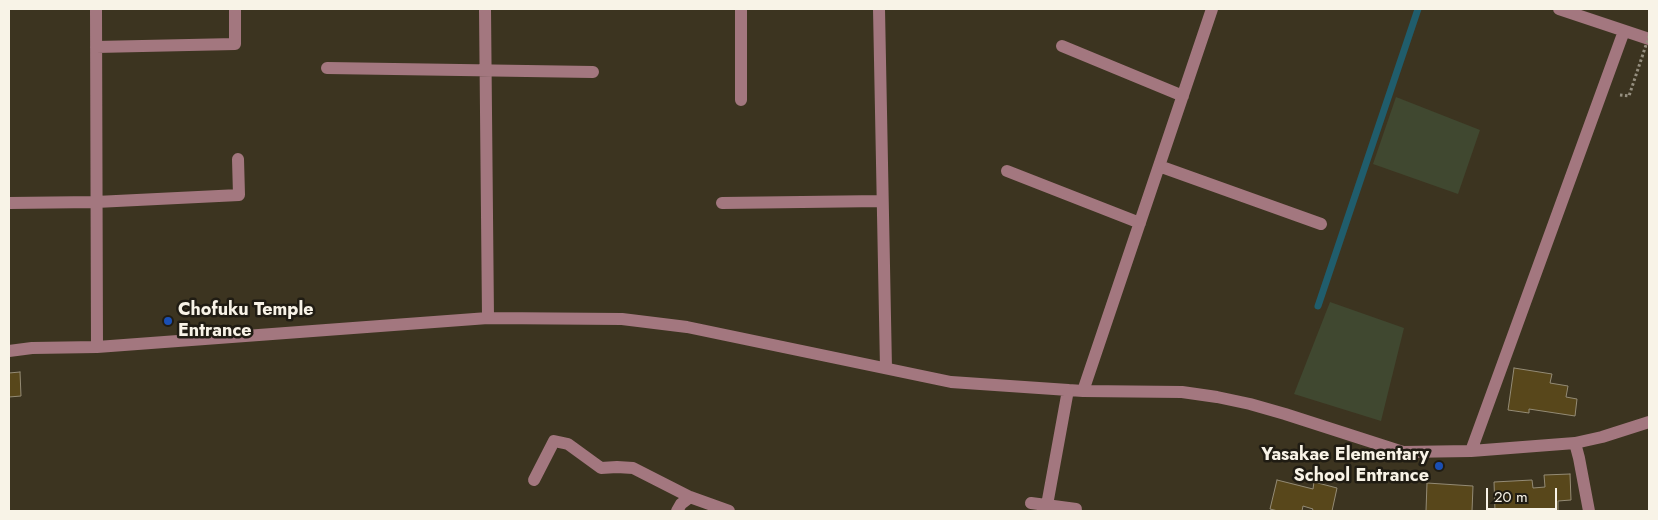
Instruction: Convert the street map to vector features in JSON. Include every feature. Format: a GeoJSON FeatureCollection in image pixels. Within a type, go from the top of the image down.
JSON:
{"type":"FeatureCollection","features":[{"type":"Feature","properties":{"kind":"street"},"geometry":{"type":"LineString","coordinates":[[96,9],[97,347]]}},
{"type":"Feature","properties":{"kind":"street"},"geometry":{"type":"LineString","coordinates":[[96,47],[235,44],[235,9]]}},
{"type":"Feature","properties":{"kind":"street"},"geometry":{"type":"LineString","coordinates":[[485,9],[488,318]]}},
{"type":"Feature","properties":{"kind":"street"},"geometry":{"type":"LineString","coordinates":[[741,9],[741,100]]}},
{"type":"Feature","properties":{"kind":"street"},"geometry":{"type":"LineString","coordinates":[[879,9],[886,368]]}},
{"type":"Feature","properties":{"kind":"street"},"geometry":{"type":"LineString","coordinates":[[1083,391],[1212,9]]}},
{"type":"Feature","properties":{"kind":"street"},"geometry":{"type":"LineString","coordinates":[[1559,9],[1649,38]]}},
{"type":"Feature","properties":{"kind":"street"},"geometry":{"type":"LineString","coordinates":[[1471,451],[1624,31]]}},
{"type":"Feature","properties":{"kind":"street"},"geometry":{"type":"LineString","coordinates":[[1062,46],[1183,96]]}},
{"type":"Feature","properties":{"kind":"street"},"geometry":{"type":"LineString","coordinates":[[327,68],[593,72]]}},
{"type":"Feature","properties":{"kind":"street"},"geometry":{"type":"LineString","coordinates":[[9,203],[96,202],[239,195],[238,159]]}},
{"type":"Feature","properties":{"kind":"street"},"geometry":{"type":"LineString","coordinates":[[1159,166],[1320,224]]}},
{"type":"Feature","properties":{"kind":"street"},"geometry":{"type":"LineString","coordinates":[[1007,172],[1140,223]]}},
{"type":"Feature","properties":{"kind":"street"},"geometry":{"type":"LineString","coordinates":[[722,203],[882,201]]}},
{"type":"Feature","properties":{"kind":"street"},"geometry":{"type":"LineString","coordinates":[[9,350],[97,347],[488,318],[622,319],[687,327],[951,382],[1083,391],[1182,392],[1217,397],[1284,414],[1402,452],[1471,451],[1575,443],[1602,437],[1649,422]]}},
{"type":"Feature","properties":{"kind":"street"},"geometry":{"type":"LineString","coordinates":[[1047,506],[1068,390]]}},
{"type":"Feature","properties":{"kind":"street"},"geometry":{"type":"LineString","coordinates":[[534,480],[554,441],[568,444],[601,468],[632,468],[690,497],[729,511]]}},
{"type":"Feature","properties":{"kind":"street"},"geometry":{"type":"LineString","coordinates":[[1575,443],[1580,458],[1589,511]]}},
{"type":"Feature","properties":{"kind":"street"},"geometry":{"type":"LineString","coordinates":[[677,511],[681,504],[690,497]]}},
{"type":"Feature","properties":{"kind":"street"},"geometry":{"type":"LineString","coordinates":[[1031,503],[1076,509]]}},
{"type":"Feature","properties":{"kind":"path"},"geometry":{"type":"LineString","coordinates":[[1622,87],[1620,96],[1629,96],[1649,38]]}},
{"type":"Feature","properties":{"kind":"green space"},"geometry":{"type":"Polygon","coordinates":[[[1396,97],[1480,130],[1458,194],[1373,164],[1396,97]]]}},
{"type":"Feature","properties":{"kind":"green space"},"geometry":{"type":"Polygon","coordinates":[[[1330,302],[1404,328],[1381,421],[1294,394],[1330,302]]]}},
{"type":"Feature","properties":{"kind":"building"},"geometry":{"type":"Polygon","coordinates":[[[1514,368],[1552,374],[1550,383],[1568,386],[1566,397],[1577,399],[1575,416],[1529,409],[1529,413],[1508,410],[1514,368]]]}},
{"type":"Feature","properties":{"kind":"building"},"geometry":{"type":"Polygon","coordinates":[[[20,372],[21,396],[9,397],[9,373],[20,372]]]}},
{"type":"Feature","properties":{"kind":"building"},"geometry":{"type":"Polygon","coordinates":[[[1570,474],[1571,500],[1558,501],[1558,511],[1495,511],[1494,482],[1532,480],[1533,488],[1545,487],[1544,475],[1570,474]]]}},
{"type":"Feature","properties":{"kind":"building"},"geometry":{"type":"Polygon","coordinates":[[[1277,480],[1313,489],[1314,482],[1337,488],[1332,511],[1312,511],[1313,509],[1303,506],[1302,511],[1270,509],[1277,480]]]}},
{"type":"Feature","properties":{"kind":"building"},"geometry":{"type":"Polygon","coordinates":[[[1427,483],[1473,486],[1472,511],[1426,511],[1427,483]]]}},
{"type":"Feature","properties":{"kind":"waterway"},"geometry":{"type":"LineString","coordinates":[[1318,306],[1418,9]]}},
{"type":"Feature","properties":{"kind":"place","name":"Chofuku Temple Entrance"},"geometry":{"type":"Point","coordinates":[168,321]}},
{"type":"Feature","properties":{"kind":"place","name":"Yasakae Elementary School Entrance"},"geometry":{"type":"Point","coordinates":[1439,466]}}]}
